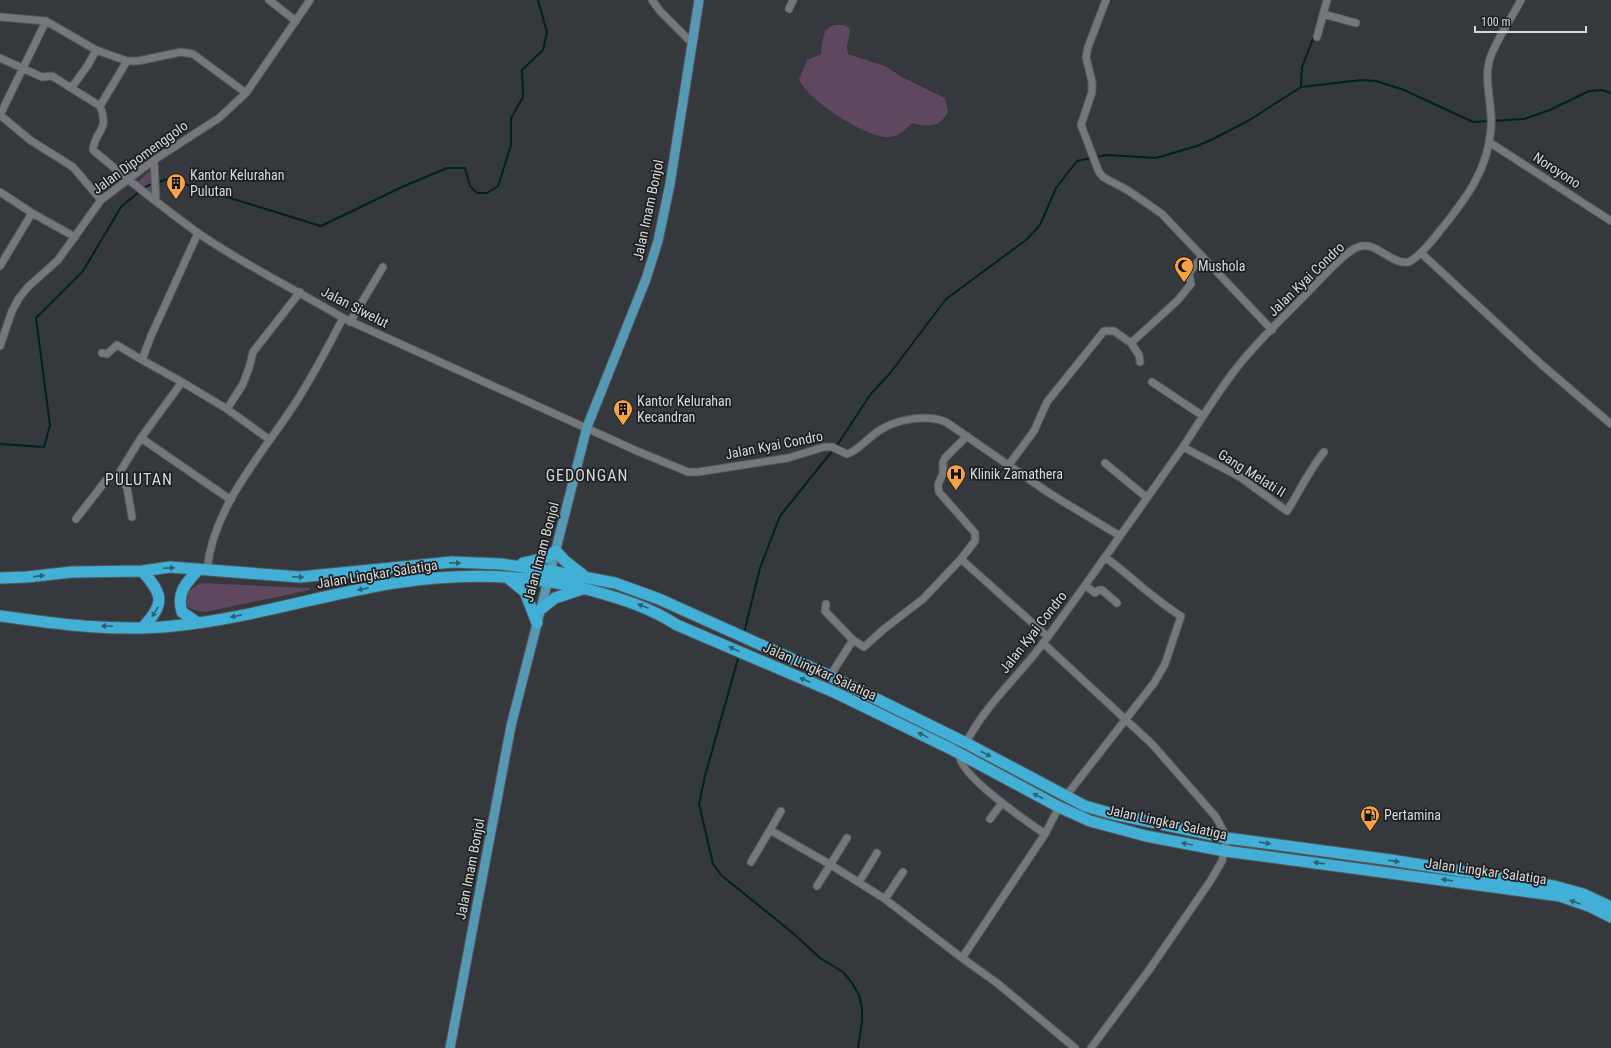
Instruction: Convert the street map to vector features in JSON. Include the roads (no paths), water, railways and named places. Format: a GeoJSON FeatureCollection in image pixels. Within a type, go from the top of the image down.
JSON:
{"type":"FeatureCollection","features":[{"type":"Feature","properties":{"kind":"highway"},"geometry":{"type":"LineString","coordinates":[[501,564],[535,562],[556,551],[585,584],[555,598],[541,609]]}},
{"type":"Feature","properties":{"kind":"highway","name":"Jalan Lingkar Salatiga"},"geometry":{"type":"LineString","coordinates":[[0,578],[27,577],[72,572],[142,571],[170,567],[300,577],[452,562],[501,564],[585,584],[651,609],[677,625],[836,693],[960,754],[1059,807],[1090,821],[1123,831],[1226,850],[1560,896],[1588,906],[1611,917]]}},
{"type":"Feature","properties":{"kind":"highway"},"geometry":{"type":"LineString","coordinates":[[198,623],[182,612],[179,596],[183,587],[202,570]]}},
{"type":"Feature","properties":{"kind":"highway"},"geometry":{"type":"LineString","coordinates":[[142,571],[153,583],[159,593],[160,601],[158,609],[142,628]]}},
{"type":"Feature","properties":{"kind":"highway","name":"Jalan Lingkar Salatiga"},"geometry":{"type":"LineString","coordinates":[[0,616],[56,625],[142,628],[198,623],[394,583],[454,577],[508,578],[549,576]]}},
{"type":"Feature","properties":{"kind":"highway"},"geometry":{"type":"LineString","coordinates":[[508,578],[525,592],[537,623]]}},
{"type":"Feature","properties":{"kind":"highway","name":"Jalan Lingkar Salatiga"},"geometry":{"type":"LineString","coordinates":[[585,584],[615,583],[775,650],[966,743],[1085,806],[1113,814],[1227,838],[1526,880],[1583,894],[1611,907]]}},
{"type":"Feature","properties":{"kind":"main road","name":"Jalan Imam Bonjol"},"geometry":{"type":"LineString","coordinates":[[450,1048],[511,726],[587,428],[646,279],[658,241],[670,184],[699,0]]}},
{"type":"Feature","properties":{"kind":"street"},"geometry":{"type":"LineString","coordinates":[[269,0],[296,22]]}},
{"type":"Feature","properties":{"kind":"street","name":"Jalan Dipomenggolo"},"geometry":{"type":"LineString","coordinates":[[0,346],[19,298],[28,287],[58,260],[100,200],[154,160],[219,118],[246,93],[310,0]]}},
{"type":"Feature","properties":{"kind":"street"},"geometry":{"type":"LineString","coordinates":[[652,0],[660,12],[692,43]]}},
{"type":"Feature","properties":{"kind":"street"},"geometry":{"type":"LineString","coordinates":[[789,10],[793,0]]}},
{"type":"Feature","properties":{"kind":"street"},"geometry":{"type":"LineString","coordinates":[[1106,0],[1093,30],[1086,57],[1092,82],[1092,92],[1081,125],[1082,132],[1093,153],[1096,164],[1103,177],[1129,191],[1162,214],[1272,330]]}},
{"type":"Feature","properties":{"kind":"street"},"geometry":{"type":"LineString","coordinates":[[1317,37],[1327,0]]}},
{"type":"Feature","properties":{"kind":"street","name":"Jalan Kyai Condro"},"geometry":{"type":"LineString","coordinates":[[966,743],[973,729],[990,706],[1048,637],[1229,378],[1272,330],[1324,276],[1358,247],[1368,247],[1391,259],[1409,262],[1421,253],[1463,202],[1482,170],[1489,142],[1491,128],[1488,86],[1490,61],[1522,0]]}},
{"type":"Feature","properties":{"kind":"street"},"geometry":{"type":"LineString","coordinates":[[1323,14],[1356,23]]}},
{"type":"Feature","properties":{"kind":"street"},"geometry":{"type":"LineString","coordinates":[[0,16],[46,21],[96,50],[127,61],[188,52],[200,58],[246,93]]}},
{"type":"Feature","properties":{"kind":"street"},"geometry":{"type":"LineString","coordinates":[[46,21],[24,69],[0,115],[30,140],[73,167],[100,200]]}},
{"type":"Feature","properties":{"kind":"street"},"geometry":{"type":"LineString","coordinates":[[72,87],[88,65],[96,50]]}},
{"type":"Feature","properties":{"kind":"street"},"geometry":{"type":"LineString","coordinates":[[0,58],[42,77],[52,76],[72,87],[100,106],[127,61]]}},
{"type":"Feature","properties":{"kind":"street","name":"Jalan Siwelut"},"geometry":{"type":"LineString","coordinates":[[100,106],[104,117],[104,125],[93,150],[128,180],[198,233],[267,275],[300,292],[346,320],[587,428]]}},
{"type":"Feature","properties":{"kind":"street","name":"Noroyono"},"geometry":{"type":"LineString","coordinates":[[1489,142],[1611,221]]}},
{"type":"Feature","properties":{"kind":"street"},"geometry":{"type":"LineString","coordinates":[[154,160],[156,201]]}},
{"type":"Feature","properties":{"kind":"street"},"geometry":{"type":"LineString","coordinates":[[0,192],[32,213],[75,237]]}},
{"type":"Feature","properties":{"kind":"street"},"geometry":{"type":"LineString","coordinates":[[0,266],[32,213]]}},
{"type":"Feature","properties":{"kind":"street"},"geometry":{"type":"LineString","coordinates":[[142,360],[151,336],[198,233]]}},
{"type":"Feature","properties":{"kind":"street"},"geometry":{"type":"LineString","coordinates":[[1421,253],[1542,365],[1611,424]]}},
{"type":"Feature","properties":{"kind":"street"},"geometry":{"type":"LineString","coordinates":[[1131,343],[1178,300],[1191,284],[1189,273],[1202,257]]}},
{"type":"Feature","properties":{"kind":"street"},"geometry":{"type":"LineString","coordinates":[[202,570],[218,523],[231,500],[293,408],[346,320],[383,267]]}},
{"type":"Feature","properties":{"kind":"street"},"geometry":{"type":"LineString","coordinates":[[227,409],[243,384],[253,352],[300,292]]}},
{"type":"Feature","properties":{"kind":"street"},"geometry":{"type":"LineString","coordinates":[[0,323],[7,327]]}},
{"type":"Feature","properties":{"kind":"street"},"geometry":{"type":"LineString","coordinates":[[1008,466],[1034,432],[1047,402],[1104,332],[1114,331],[1131,343],[1139,355],[1140,362]]}},
{"type":"Feature","properties":{"kind":"street"},"geometry":{"type":"LineString","coordinates":[[102,353],[107,354],[114,346],[119,345],[227,409],[270,440]]}},
{"type":"Feature","properties":{"kind":"street"},"geometry":{"type":"LineString","coordinates":[[76,519],[107,479],[118,475],[141,438],[182,382]]}},
{"type":"Feature","properties":{"kind":"street"},"geometry":{"type":"LineString","coordinates":[[1152,382],[1203,416]]}},
{"type":"Feature","properties":{"kind":"street","name":"Jalan Kyai Condro"},"geometry":{"type":"LineString","coordinates":[[587,428],[688,472],[756,464],[788,458],[824,446],[844,454],[849,454],[879,430],[902,421],[936,418],[946,422],[1049,493],[1120,536]]}},
{"type":"Feature","properties":{"kind":"street"},"geometry":{"type":"LineString","coordinates":[[826,604],[825,611],[853,640],[861,646],[865,646],[884,629],[923,599],[961,559],[975,541],[975,533],[939,492],[938,485],[943,473],[943,462],[945,458],[967,436]]}},
{"type":"Feature","properties":{"kind":"street"},"geometry":{"type":"LineString","coordinates":[[141,438],[231,500]]}},
{"type":"Feature","properties":{"kind":"street","name":"Gang Melati II"},"geometry":{"type":"LineString","coordinates":[[1182,447],[1240,477],[1287,511],[1312,467],[1324,452]]}},
{"type":"Feature","properties":{"kind":"street"},"geometry":{"type":"LineString","coordinates":[[1105,462],[1146,497]]}},
{"type":"Feature","properties":{"kind":"street"},"geometry":{"type":"LineString","coordinates":[[118,475],[127,488],[132,517]]}},
{"type":"Feature","properties":{"kind":"street"},"geometry":{"type":"LineString","coordinates":[[1066,796],[1154,683],[1165,664],[1181,616],[1154,598],[1125,572],[1105,557]]}},
{"type":"Feature","properties":{"kind":"street"},"geometry":{"type":"LineString","coordinates":[[961,559],[1048,637]]}},
{"type":"Feature","properties":{"kind":"street"},"geometry":{"type":"LineString","coordinates":[[1085,585],[1094,594],[1099,590],[1102,590],[1117,603]]}},
{"type":"Feature","properties":{"kind":"street"},"geometry":{"type":"LineString","coordinates":[[830,676],[853,640]]}},
{"type":"Feature","properties":{"kind":"street"},"geometry":{"type":"LineString","coordinates":[[1043,643],[1152,744],[1216,817],[1227,838],[1226,850],[1222,861],[1195,904],[1149,970],[1091,1048]]}},
{"type":"Feature","properties":{"kind":"street"},"geometry":{"type":"LineString","coordinates":[[960,754],[959,758],[961,764],[972,777],[1002,803],[1044,834]]}},
{"type":"Feature","properties":{"kind":"street"},"geometry":{"type":"LineString","coordinates":[[990,819],[1002,803]]}},
{"type":"Feature","properties":{"kind":"street"},"geometry":{"type":"LineString","coordinates":[[962,958],[1044,834],[1059,807]]}},
{"type":"Feature","properties":{"kind":"street"},"geometry":{"type":"LineString","coordinates":[[752,862],[781,811]]}},
{"type":"Feature","properties":{"kind":"street"},"geometry":{"type":"LineString","coordinates":[[770,830],[831,865],[885,899],[997,984],[1076,1048]]}},
{"type":"Feature","properties":{"kind":"street"},"geometry":{"type":"LineString","coordinates":[[817,886],[847,838]]}},
{"type":"Feature","properties":{"kind":"street"},"geometry":{"type":"LineString","coordinates":[[859,882],[877,853]]}},
{"type":"Feature","properties":{"kind":"street"},"geometry":{"type":"LineString","coordinates":[[885,899],[904,872]]}},
{"type":"Feature","properties":{"kind":"waterway"},"geometry":{"type":"LineString","coordinates":[[158,182],[168,179],[321,226],[402,187],[447,168],[465,168],[470,186],[477,193],[487,193],[498,186],[511,145],[511,118],[523,97],[522,70],[543,50],[547,32],[538,0]]}},
{"type":"Feature","properties":{"kind":"waterway"},"geometry":{"type":"LineString","coordinates":[[1301,87],[1302,67],[1314,36]]}},
{"type":"Feature","properties":{"kind":"waterway"},"geometry":{"type":"LineString","coordinates":[[1096,157],[1107,155],[1156,158],[1197,146],[1248,121],[1301,87],[1362,80],[1376,81],[1404,90],[1473,122],[1524,119],[1550,110],[1589,91],[1602,90],[1611,93]]}},
{"type":"Feature","properties":{"kind":"waterway"},"geometry":{"type":"LineString","coordinates":[[836,447],[870,395],[891,372],[946,299],[1026,240],[1040,225],[1056,188],[1077,161],[1091,158]]}},
{"type":"Feature","properties":{"kind":"waterway"},"geometry":{"type":"LineString","coordinates":[[143,188],[154,183]]}},
{"type":"Feature","properties":{"kind":"waterway"},"geometry":{"type":"LineString","coordinates":[[0,444],[44,447],[50,425],[36,318],[83,271],[121,207],[140,191]]}},
{"type":"Feature","properties":{"kind":"waterway"},"geometry":{"type":"LineString","coordinates":[[744,633],[760,568],[780,516],[833,450]]}},
{"type":"Feature","properties":{"kind":"waterway"},"geometry":{"type":"LineString","coordinates":[[739,655],[705,776],[699,804],[713,864],[721,875],[794,934],[820,958],[843,972],[852,983],[859,995],[862,1008],[862,1022],[858,1048]]}},
{"type":"Feature","properties":{"kind":"place","name":"Kantor Kelurahan Pulutan"},"geometry":{"type":"Point","coordinates":[176,200]}},
{"type":"Feature","properties":{"kind":"place","name":"Mushola"},"geometry":{"type":"Point","coordinates":[1184,283]}},
{"type":"Feature","properties":{"kind":"place","name":"Kantor Kelurahan Kecandran"},"geometry":{"type":"Point","coordinates":[623,426]}},
{"type":"Feature","properties":{"kind":"place","name":"Klinik Zamathera"},"geometry":{"type":"Point","coordinates":[956,491]}},
{"type":"Feature","properties":{"kind":"place","name":"Pertamina"},"geometry":{"type":"Point","coordinates":[1370,832]}},
{"type":"Feature","properties":{"kind":"district","name":"GEDONGAN"},"geometry":{"type":"Point","coordinates":[587,475]}},
{"type":"Feature","properties":{"kind":"district","name":"PULUTAN"},"geometry":{"type":"Point","coordinates":[139,479]}}]}
